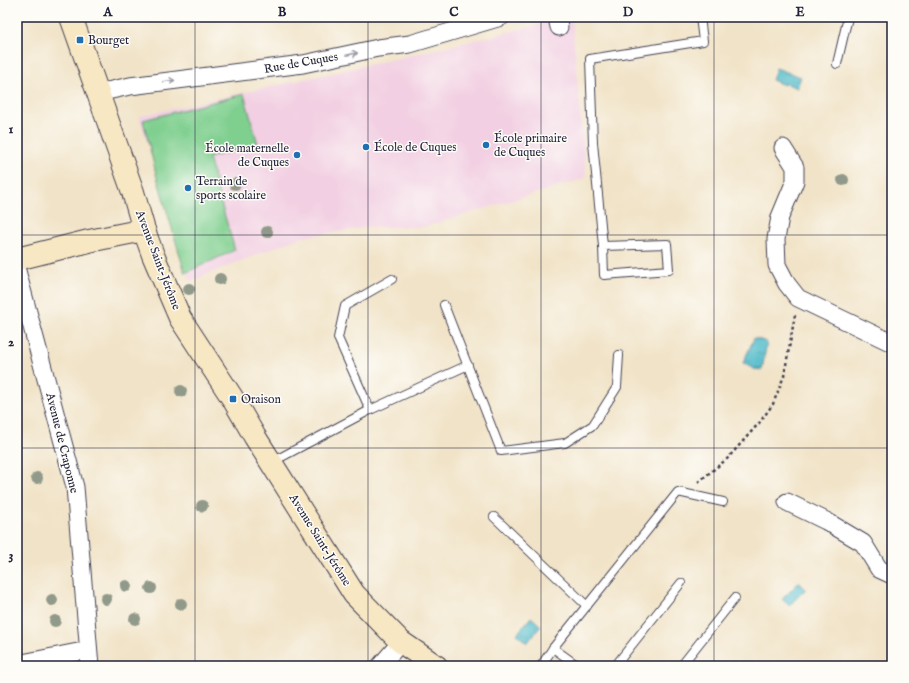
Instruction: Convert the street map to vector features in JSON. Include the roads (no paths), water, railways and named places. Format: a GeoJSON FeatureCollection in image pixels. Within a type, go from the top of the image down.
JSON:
{"type":"FeatureCollection","features":[{"type":"Feature","properties":{"kind":"street","name":"Avenue Saint-Jérôme"},"geometry":{"type":"LineString","coordinates":[[71,17],[133,192],[144,230],[180,318],[233,399],[255,437],[354,594],[401,642],[436,666]]}},
{"type":"Feature","properties":{"kind":"street","name":"Rue de Cuques"},"geometry":{"type":"LineString","coordinates":[[98,93],[130,86],[303,64],[378,48],[410,44],[501,17]]}},
{"type":"Feature","properties":{"kind":"street"},"geometry":{"type":"LineString","coordinates":[[783,148],[795,167],[795,182],[780,217],[776,239],[777,265],[787,284],[798,298],[892,343]]}},
{"type":"Feature","properties":{"kind":"street"},"geometry":{"type":"LineString","coordinates":[[17,260],[89,241],[144,230]]}},
{"type":"Feature","properties":{"kind":"street","name":"Avenue de Craponne"},"geometry":{"type":"LineString","coordinates":[[17,271],[76,487],[89,658]]}},
{"type":"Feature","properties":{"kind":"street"},"geometry":{"type":"LineString","coordinates":[[787,502],[826,521],[863,543],[879,569],[892,575]]}},
{"type":"Feature","properties":{"kind":"street"},"geometry":{"type":"LineString","coordinates":[[380,666],[401,642]]}},
{"type":"Feature","properties":{"kind":"street"},"geometry":{"type":"LineString","coordinates":[[17,664],[89,658]]}},
{"type":"Feature","properties":{"kind":"lane"},"geometry":{"type":"LineString","coordinates":[[603,246],[667,244],[669,270],[604,275],[603,246],[593,143],[590,59],[703,41],[700,17]]}},
{"type":"Feature","properties":{"kind":"lane"},"geometry":{"type":"LineString","coordinates":[[837,64],[848,17]]}},
{"type":"Feature","properties":{"kind":"lane"},"geometry":{"type":"LineString","coordinates":[[370,410],[338,338],[344,306],[392,279]]}},
{"type":"Feature","properties":{"kind":"lane"},"geometry":{"type":"LineString","coordinates":[[444,305],[501,451],[565,443],[593,425],[617,387],[620,355]]}},
{"type":"Feature","properties":{"kind":"lane"},"geometry":{"type":"LineString","coordinates":[[272,463],[370,410],[468,365]]}},
{"type":"Feature","properties":{"kind":"lane"},"geometry":{"type":"LineString","coordinates":[[541,666],[553,648],[678,492],[723,502]]}},
{"type":"Feature","properties":{"kind":"lane"},"geometry":{"type":"LineString","coordinates":[[494,517],[587,606]]}},
{"type":"Feature","properties":{"kind":"lane"},"geometry":{"type":"LineString","coordinates":[[615,666],[681,583]]}},
{"type":"Feature","properties":{"kind":"lane"},"geometry":{"type":"LineString","coordinates":[[681,666],[735,598]]}},
{"type":"Feature","properties":{"kind":"lane"},"geometry":{"type":"LineString","coordinates":[[553,648],[578,666]]}},
{"type":"Feature","properties":{"kind":"water"},"geometry":{"type":"Polygon","coordinates":[[[776,68],[801,77],[797,88],[772,80],[776,68]]]}},
{"type":"Feature","properties":{"kind":"water"},"geometry":{"type":"Polygon","coordinates":[[[754,338],[767,342],[762,370],[754,369],[743,363],[754,338]]]}},
{"type":"Feature","properties":{"kind":"water"},"geometry":{"type":"Polygon","coordinates":[[[799,582],[806,589],[789,606],[782,599],[799,582]]]}},
{"type":"Feature","properties":{"kind":"water"},"geometry":{"type":"Polygon","coordinates":[[[531,617],[541,626],[527,643],[517,634],[531,617]]]}},
{"type":"Feature","properties":{"kind":"place","name":"Bourget"},"geometry":{"type":"Point","coordinates":[80,40]}},
{"type":"Feature","properties":{"kind":"place","name":"École primaire de Cuques"},"geometry":{"type":"Point","coordinates":[486,145]}},
{"type":"Feature","properties":{"kind":"place","name":"École de Cuques"},"geometry":{"type":"Point","coordinates":[366,147]}},
{"type":"Feature","properties":{"kind":"place","name":"École maternelle de Cuques"},"geometry":{"type":"Point","coordinates":[297,155]}},
{"type":"Feature","properties":{"kind":"place","name":"Terrain de sports scolaire"},"geometry":{"type":"Point","coordinates":[188,188]}},
{"type":"Feature","properties":{"kind":"place","name":"Oraison"},"geometry":{"type":"Point","coordinates":[233,399]}}]}
